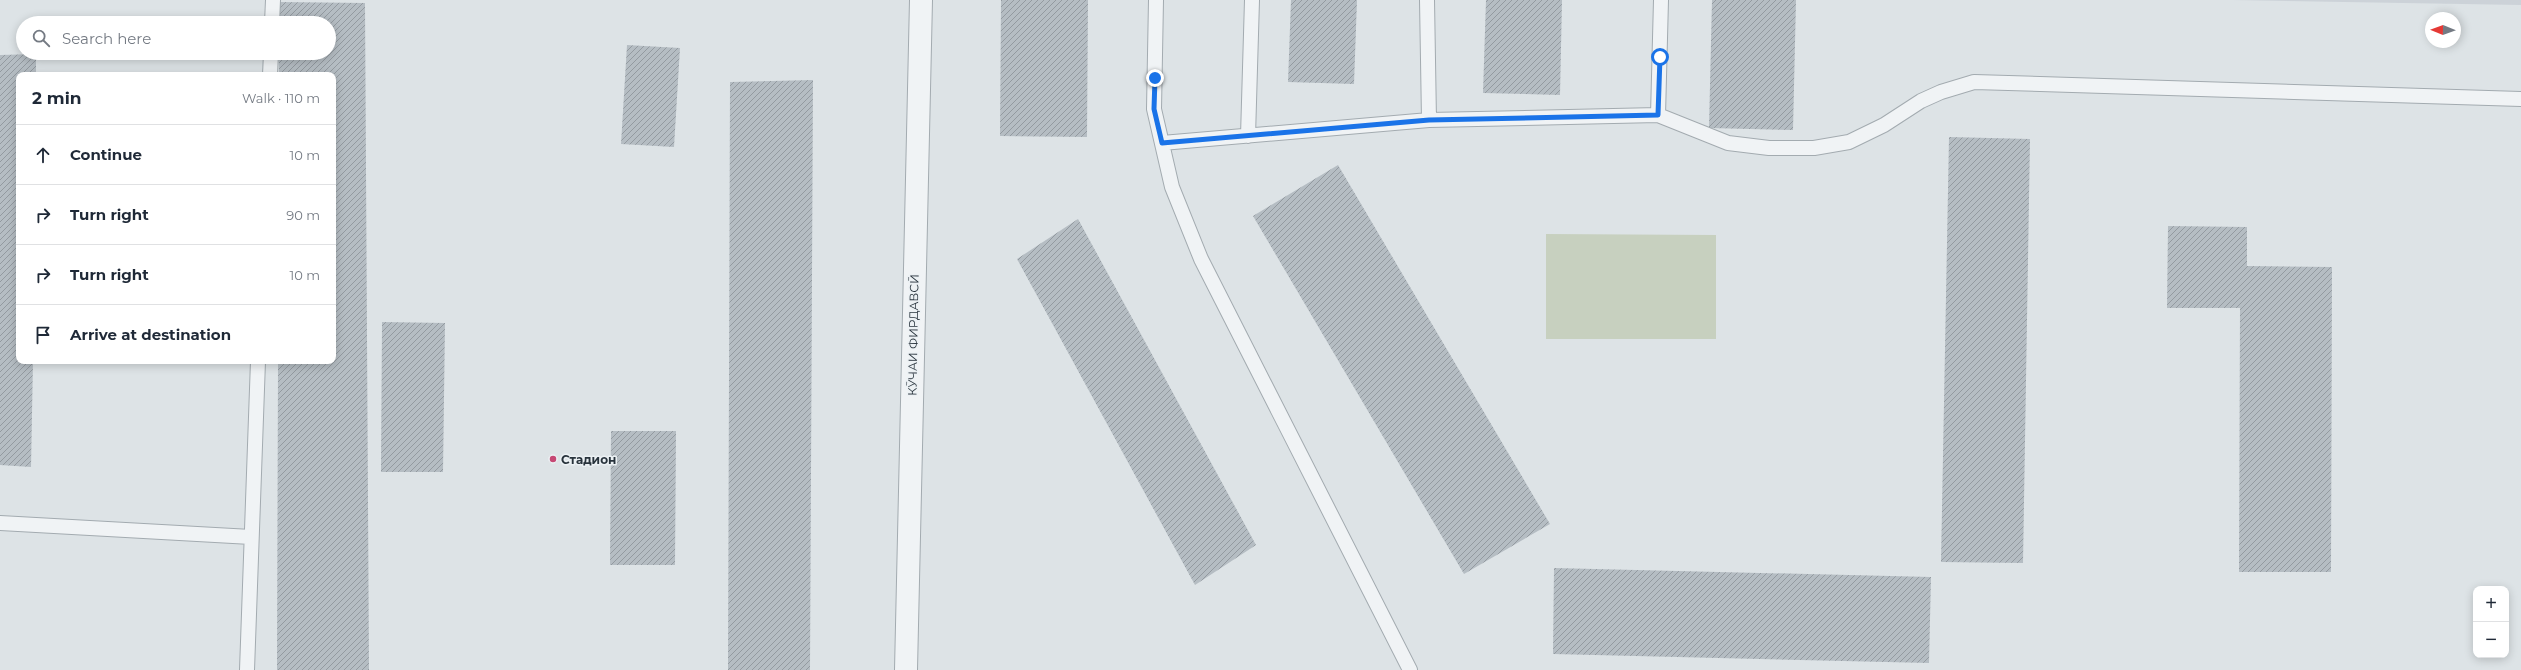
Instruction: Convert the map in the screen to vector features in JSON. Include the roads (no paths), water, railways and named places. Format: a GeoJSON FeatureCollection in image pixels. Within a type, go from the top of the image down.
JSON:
{"type":"FeatureCollection","features":[{"type":"Feature","properties":{"kind":"street","name":"КӮЧАИ ФИРДАВСӢ"},"geometry":{"type":"LineString","coordinates":[[906,670],[921,0]]}},
{"type":"Feature","properties":{"kind":"lane"},"geometry":{"type":"LineString","coordinates":[[272,16],[273,0]]}},
{"type":"Feature","properties":{"kind":"lane"},"geometry":{"type":"LineString","coordinates":[[1156,0],[1154,109],[1172,187],[1201,260],[1410,670]]}},
{"type":"Feature","properties":{"kind":"lane"},"geometry":{"type":"LineString","coordinates":[[1248,136],[1252,0]]}},
{"type":"Feature","properties":{"kind":"lane"},"geometry":{"type":"LineString","coordinates":[[1428,0],[1429,120]]}},
{"type":"Feature","properties":{"kind":"lane"},"geometry":{"type":"LineString","coordinates":[[1658,115],[1661,0]]}},
{"type":"Feature","properties":{"kind":"lane"},"geometry":{"type":"LineString","coordinates":[[270,72],[271,60]]}},
{"type":"Feature","properties":{"kind":"lane"},"geometry":{"type":"LineString","coordinates":[[1162,143],[1429,120],[1658,115],[1728,143],[1769,148],[1814,148],[1849,142],[1884,126],[1921,101],[1974,82],[2521,99]]}},
{"type":"Feature","properties":{"kind":"lane"},"geometry":{"type":"LineString","coordinates":[[247,670],[258,364]]}},
{"type":"Feature","properties":{"kind":"lane"},"geometry":{"type":"LineString","coordinates":[[0,523],[251,537]]}},
{"type":"Feature","properties":{"kind":"place","name":"Стадион"},"geometry":{"type":"Point","coordinates":[553,459]}}]}
